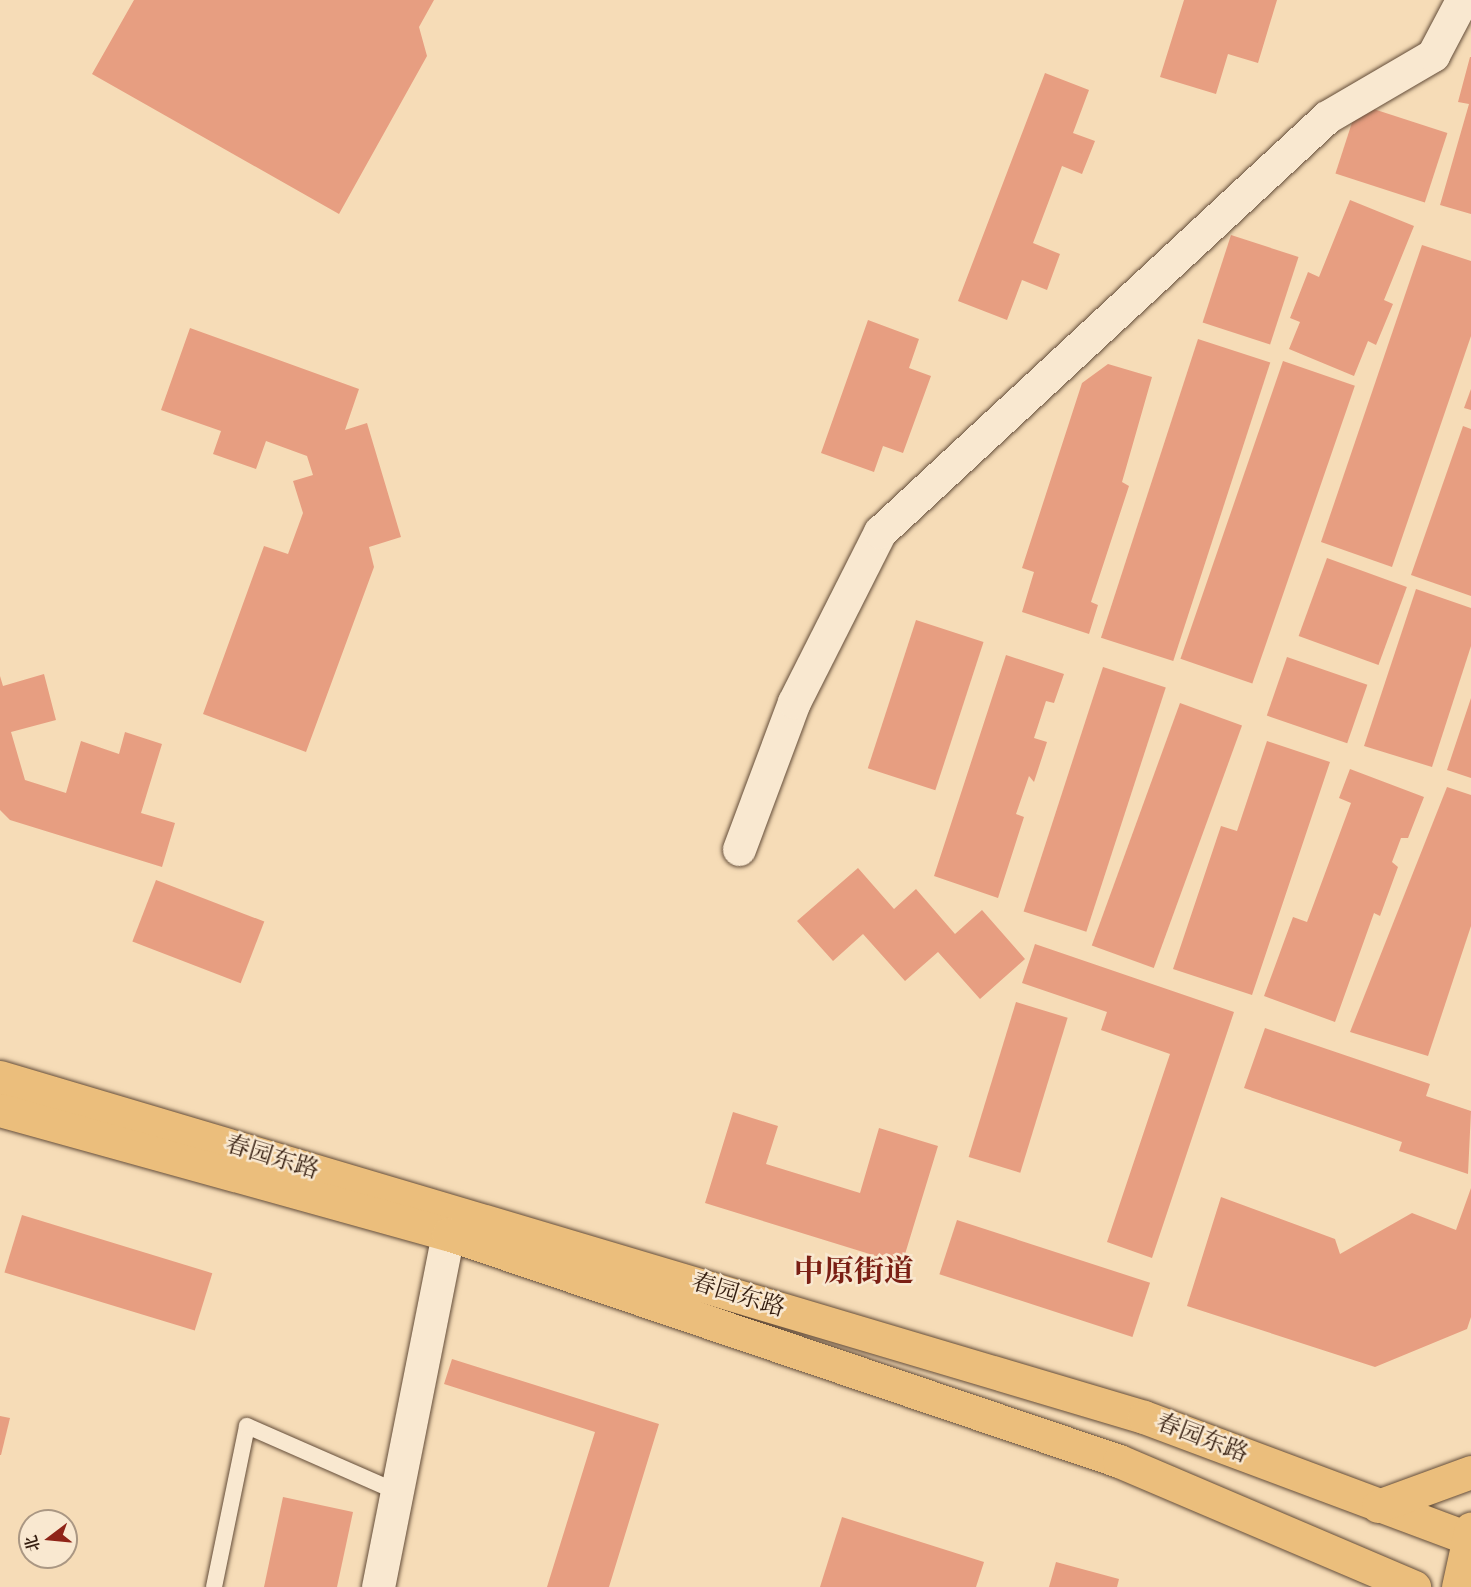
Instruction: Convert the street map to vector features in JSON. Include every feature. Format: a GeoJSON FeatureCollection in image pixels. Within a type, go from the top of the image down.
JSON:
{"type":"FeatureCollection","features":[{"type":"Feature","properties":{"kind":"main road","name":"春园东路"},"geometry":{"type":"LineString","coordinates":[[0,1077],[1144,1417],[1378,1506],[1470,1535]]}},
{"type":"Feature","properties":{"kind":"main road","name":"春园东路"},"geometry":{"type":"LineString","coordinates":[[0,1110],[448,1234],[1119,1461],[1414,1587]]}},
{"type":"Feature","properties":{"kind":"main road"},"geometry":{"type":"LineString","coordinates":[[1378,1506],[1471,1472]]}},
{"type":"Feature","properties":{"kind":"main road"},"geometry":{"type":"LineString","coordinates":[[1458,1587],[1470,1535]]}},
{"type":"Feature","properties":{"kind":"main road"},"geometry":{"type":"LineString","coordinates":[[1362,1563],[1387,1587]]}},
{"type":"Feature","properties":{"kind":"street"},"geometry":{"type":"LineString","coordinates":[[739,849],[795,702],[880,532],[1327,117],[1433,55],[1462,0]]}},
{"type":"Feature","properties":{"kind":"street"},"geometry":{"type":"LineString","coordinates":[[378,1587],[448,1234]]}},
{"type":"Feature","properties":{"kind":"lane"},"geometry":{"type":"LineString","coordinates":[[214,1587],[247,1426],[397,1492]]}},
{"type":"Feature","properties":{"kind":"building"},"geometry":{"type":"Polygon","coordinates":[[[134,0],[434,0],[419,27],[427,56],[339,214],[92,74],[134,0]]]}},
{"type":"Feature","properties":{"kind":"building"},"geometry":{"type":"Polygon","coordinates":[[[1184,0],[1277,0],[1258,63],[1228,54],[1216,94],[1160,77],[1184,0]]]}},
{"type":"Feature","properties":{"kind":"building"},"geometry":{"type":"Polygon","coordinates":[[[1470,57],[1471,214],[1440,205],[1469,104],[1458,102],[1470,57]]]}},
{"type":"Feature","properties":{"kind":"building"},"geometry":{"type":"Polygon","coordinates":[[[1045,73],[1089,90],[1073,133],[1095,141],[1082,174],[1062,166],[1033,243],[1060,254],[1047,290],[1022,280],[1007,320],[958,301],[1045,73]]]}},
{"type":"Feature","properties":{"kind":"building"},"geometry":{"type":"Polygon","coordinates":[[[1358,104],[1447,133],[1425,202],[1335,173],[1358,104]]]}},
{"type":"Feature","properties":{"kind":"building"},"geometry":{"type":"Polygon","coordinates":[[[1350,200],[1414,226],[1384,300],[1393,304],[1376,345],[1368,341],[1354,376],[1289,349],[1300,322],[1290,318],[1308,272],[1319,277],[1350,200]]]}},
{"type":"Feature","properties":{"kind":"building"},"geometry":{"type":"Polygon","coordinates":[[[1231,235],[1299,257],[1270,344],[1203,322],[1231,235]]]}},
{"type":"Feature","properties":{"kind":"building"},"geometry":{"type":"Polygon","coordinates":[[[1422,245],[1471,261],[1471,336],[1392,567],[1321,542],[1422,245]]]}},
{"type":"Feature","properties":{"kind":"building"},"geometry":{"type":"Polygon","coordinates":[[[868,320],[919,339],[909,368],[931,376],[903,453],[883,446],[874,472],[821,453],[868,320]]]}},
{"type":"Feature","properties":{"kind":"building"},"geometry":{"type":"Polygon","coordinates":[[[190,328],[359,389],[345,430],[367,423],[401,537],[369,547],[374,567],[306,752],[203,714],[264,546],[288,554],[303,513],[293,481],[313,475],[307,456],[266,441],[256,469],[213,454],[221,431],[161,410],[190,328]]]}},
{"type":"Feature","properties":{"kind":"building"},"geometry":{"type":"Polygon","coordinates":[[[1198,339],[1270,362],[1173,661],[1101,638],[1198,339]]]}},
{"type":"Feature","properties":{"kind":"building"},"geometry":{"type":"Polygon","coordinates":[[[1283,361],[1355,386],[1252,684],[1180,659],[1283,361]]]}},
{"type":"Feature","properties":{"kind":"building"},"geometry":{"type":"Polygon","coordinates":[[[1108,364],[1152,377],[1122,482],[1129,486],[1091,602],[1098,605],[1089,634],[1022,612],[1034,572],[1022,568],[1082,383],[1108,364]]]}},
{"type":"Feature","properties":{"kind":"building"},"geometry":{"type":"Polygon","coordinates":[[[1471,389],[1471,410],[1464,408],[1471,389]]]}},
{"type":"Feature","properties":{"kind":"building"},"geometry":{"type":"Polygon","coordinates":[[[1463,426],[1471,429],[1471,596],[1411,575],[1463,426]]]}},
{"type":"Feature","properties":{"kind":"building"},"geometry":{"type":"Polygon","coordinates":[[[1327,558],[1407,587],[1378,665],[1299,636],[1327,558]]]}},
{"type":"Feature","properties":{"kind":"building"},"geometry":{"type":"Polygon","coordinates":[[[1416,589],[1471,608],[1471,646],[1432,767],[1364,746],[1416,589]]]}},
{"type":"Feature","properties":{"kind":"building"},"geometry":{"type":"Polygon","coordinates":[[[916,620],[984,642],[935,790],[868,768],[916,620]]]}},
{"type":"Feature","properties":{"kind":"building"},"geometry":{"type":"Polygon","coordinates":[[[1006,655],[1064,674],[1054,703],[1046,701],[1034,738],[1047,742],[1034,782],[1029,776],[1016,814],[1024,817],[998,898],[934,876],[1006,655]]]}},
{"type":"Feature","properties":{"kind":"building"},"geometry":{"type":"Polygon","coordinates":[[[1287,657],[1367,685],[1347,743],[1267,716],[1287,657]]]}},
{"type":"Feature","properties":{"kind":"building"},"geometry":{"type":"Polygon","coordinates":[[[1103,667],[1166,687],[1086,932],[1024,911],[1103,667]]]}},
{"type":"Feature","properties":{"kind":"building"},"geometry":{"type":"Polygon","coordinates":[[[44,674],[56,720],[11,732],[25,780],[66,793],[81,741],[119,754],[125,732],[162,744],[141,813],[175,823],[162,867],[10,820],[0,810],[0,676],[3,686],[44,674]]]}},
{"type":"Feature","properties":{"kind":"building"},"geometry":{"type":"Polygon","coordinates":[[[1471,698],[1471,778],[1447,770],[1471,698]]]}},
{"type":"Feature","properties":{"kind":"building"},"geometry":{"type":"Polygon","coordinates":[[[1180,703],[1242,726],[1154,968],[1092,945],[1180,703]]]}},
{"type":"Feature","properties":{"kind":"building"},"geometry":{"type":"Polygon","coordinates":[[[1267,741],[1330,762],[1252,995],[1173,969],[1221,826],[1237,831],[1267,741]]]}},
{"type":"Feature","properties":{"kind":"building"},"geometry":{"type":"Polygon","coordinates":[[[1350,769],[1424,797],[1408,838],[1401,838],[1392,862],[1398,867],[1380,916],[1374,913],[1335,1022],[1264,996],[1293,917],[1307,922],[1351,803],[1339,798],[1350,769]]]}},
{"type":"Feature","properties":{"kind":"building"},"geometry":{"type":"Polygon","coordinates":[[[1447,787],[1471,795],[1471,926],[1428,1056],[1350,1032],[1447,787]]]}},
{"type":"Feature","properties":{"kind":"building"},"geometry":{"type":"Polygon","coordinates":[[[858,868],[894,909],[916,889],[955,934],[982,910],[1025,959],[980,999],[938,952],[905,981],[863,934],[833,961],[797,921],[858,868]]]}},
{"type":"Feature","properties":{"kind":"building"},"geometry":{"type":"Polygon","coordinates":[[[156,880],[264,922],[241,983],[132,942],[156,880]]]}},
{"type":"Feature","properties":{"kind":"building"},"geometry":{"type":"Polygon","coordinates":[[[1035,944],[1234,1012],[1152,1258],[1107,1242],[1170,1054],[1101,1030],[1107,1012],[1022,983],[1035,944]]]}},
{"type":"Feature","properties":{"kind":"building"},"geometry":{"type":"Polygon","coordinates":[[[1016,1002],[1068,1018],[1020,1173],[969,1157],[1016,1002]]]}},
{"type":"Feature","properties":{"kind":"building"},"geometry":{"type":"Polygon","coordinates":[[[1265,1028],[1430,1084],[1426,1096],[1471,1111],[1468,1174],[1399,1151],[1402,1142],[1244,1088],[1265,1028]]]}},
{"type":"Feature","properties":{"kind":"building"},"geometry":{"type":"Polygon","coordinates":[[[733,1112],[778,1126],[766,1164],[860,1193],[879,1128],[938,1146],[902,1264],[705,1203],[733,1112]]]}},
{"type":"Feature","properties":{"kind":"building"},"geometry":{"type":"Polygon","coordinates":[[[1471,1188],[1471,1317],[1467,1329],[1375,1367],[1187,1306],[1221,1197],[1335,1239],[1340,1254],[1412,1213],[1456,1230],[1471,1188]]]}},
{"type":"Feature","properties":{"kind":"building"},"geometry":{"type":"Polygon","coordinates":[[[22,1215],[212,1273],[195,1331],[4,1272],[22,1215]]]}},
{"type":"Feature","properties":{"kind":"building"},"geometry":{"type":"Polygon","coordinates":[[[957,1220],[1150,1283],[1132,1337],[939,1274],[957,1220]]]}},
{"type":"Feature","properties":{"kind":"building"},"geometry":{"type":"Polygon","coordinates":[[[452,1359],[659,1424],[609,1587],[547,1587],[595,1432],[444,1384],[452,1359]]]}},
{"type":"Feature","properties":{"kind":"building"},"geometry":{"type":"Polygon","coordinates":[[[0,1416],[10,1418],[1,1455],[0,1455],[0,1416]]]}},
{"type":"Feature","properties":{"kind":"building"},"geometry":{"type":"Polygon","coordinates":[[[283,1497],[353,1512],[337,1587],[264,1587],[283,1497]]]}},
{"type":"Feature","properties":{"kind":"building"},"geometry":{"type":"Polygon","coordinates":[[[842,1517],[984,1562],[976,1587],[820,1587],[842,1517]]]}},
{"type":"Feature","properties":{"kind":"building"},"geometry":{"type":"Polygon","coordinates":[[[1056,1562],[1119,1579],[1117,1587],[1049,1587],[1056,1562]]]}},
{"type":"Feature","properties":{"kind":"district","name":"中原街道"},"geometry":{"type":"Point","coordinates":[854,1272]}}]}
